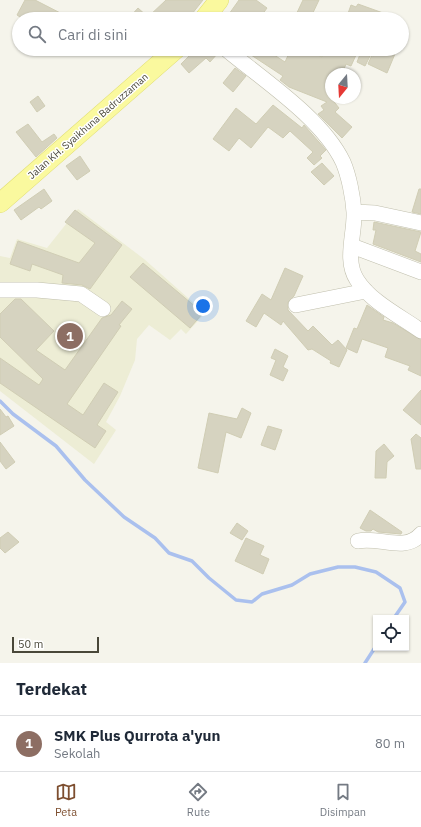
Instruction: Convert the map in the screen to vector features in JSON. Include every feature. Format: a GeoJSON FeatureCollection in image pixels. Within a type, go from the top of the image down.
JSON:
{"type":"FeatureCollection","features":[{"type":"Feature","properties":{"kind":"main road"},"geometry":{"type":"LineString","coordinates":[[210,12],[219,0]]}},
{"type":"Feature","properties":{"kind":"main road","name":"Jalan KH. Syaikhuna Badruzzaman"},"geometry":{"type":"LineString","coordinates":[[0,203],[168,56]]}},
{"type":"Feature","properties":{"kind":"street"},"geometry":{"type":"LineString","coordinates":[[235,56],[313,120],[331,140],[344,163],[354,212],[350,264],[353,274],[366,291],[421,331]]}},
{"type":"Feature","properties":{"kind":"street"},"geometry":{"type":"LineString","coordinates":[[354,212],[375,213],[421,223]]}},
{"type":"Feature","properties":{"kind":"street"},"geometry":{"type":"LineString","coordinates":[[352,246],[421,272]]}},
{"type":"Feature","properties":{"kind":"street"},"geometry":{"type":"LineString","coordinates":[[0,290],[37,290],[81,294],[103,309]]}},
{"type":"Feature","properties":{"kind":"street"},"geometry":{"type":"LineString","coordinates":[[296,305],[366,291]]}},
{"type":"Feature","properties":{"kind":"street"},"geometry":{"type":"LineString","coordinates":[[358,541],[366,539],[401,544],[416,540],[421,534]]}},
{"type":"Feature","properties":{"kind":"shaded area"},"geometry":{"type":"Polygon","coordinates":[[[78,209],[144,259],[205,313],[186,334],[181,329],[170,340],[149,325],[137,339],[135,360],[120,396],[106,422],[116,430],[94,464],[0,391],[0,256],[10,258],[17,239],[47,248],[78,209]]]}},
{"type":"Feature","properties":{"kind":"building"},"geometry":{"type":"Polygon","coordinates":[[[25,0],[35,0],[58,12],[19,12],[25,0]]]}},
{"type":"Feature","properties":{"kind":"building"},"geometry":{"type":"Polygon","coordinates":[[[166,0],[203,0],[194,12],[153,12],[166,0]]]}},
{"type":"Feature","properties":{"kind":"building"},"geometry":{"type":"Polygon","coordinates":[[[239,0],[256,0],[267,8],[264,12],[230,12],[239,0]]]}},
{"type":"Feature","properties":{"kind":"building"},"geometry":{"type":"Polygon","coordinates":[[[303,0],[319,0],[313,12],[297,12],[303,0]]]}},
{"type":"Feature","properties":{"kind":"building"},"geometry":{"type":"Polygon","coordinates":[[[358,4],[380,12],[348,12],[351,5],[356,7],[358,4]]]}},
{"type":"Feature","properties":{"kind":"building"},"geometry":{"type":"Polygon","coordinates":[[[138,8],[142,12],[134,12],[138,8]]]}},
{"type":"Feature","properties":{"kind":"building"},"geometry":{"type":"Polygon","coordinates":[[[189,56],[215,56],[210,62],[206,58],[189,73],[181,64],[189,56]]]}},
{"type":"Feature","properties":{"kind":"building"},"geometry":{"type":"Polygon","coordinates":[[[253,56],[276,56],[285,62],[288,56],[356,56],[351,66],[346,64],[344,68],[325,68],[325,101],[289,87],[280,80],[283,76],[253,56]]]}},
{"type":"Feature","properties":{"kind":"building"},"geometry":{"type":"Polygon","coordinates":[[[359,56],[370,56],[365,66],[357,62],[359,56]]]}},
{"type":"Feature","properties":{"kind":"building"},"geometry":{"type":"Polygon","coordinates":[[[372,56],[394,56],[387,73],[368,64],[372,56]]]}},
{"type":"Feature","properties":{"kind":"building"},"geometry":{"type":"Polygon","coordinates":[[[235,68],[246,76],[233,92],[223,83],[235,68]]]}},
{"type":"Feature","properties":{"kind":"building"},"geometry":{"type":"Polygon","coordinates":[[[38,96],[45,106],[37,112],[30,102],[38,96]]]}},
{"type":"Feature","properties":{"kind":"building"},"geometry":{"type":"Polygon","coordinates":[[[325,103],[336,104],[339,108],[335,112],[352,127],[342,138],[318,114],[324,110],[321,106],[325,103]]]}},
{"type":"Feature","properties":{"kind":"building"},"geometry":{"type":"Polygon","coordinates":[[[273,105],[302,128],[304,125],[326,150],[320,156],[322,158],[314,165],[307,158],[313,152],[290,131],[283,138],[268,127],[251,148],[239,138],[229,151],[213,139],[236,108],[256,124],[273,105]]]}},
{"type":"Feature","properties":{"kind":"building"},"geometry":{"type":"Polygon","coordinates":[[[28,124],[42,142],[54,134],[57,138],[36,157],[16,132],[28,124]]]}},
{"type":"Feature","properties":{"kind":"building"},"geometry":{"type":"Polygon","coordinates":[[[80,156],[90,171],[77,180],[66,166],[80,156]]]}},
{"type":"Feature","properties":{"kind":"building"},"geometry":{"type":"Polygon","coordinates":[[[322,163],[334,176],[324,185],[311,172],[322,163]]]}},
{"type":"Feature","properties":{"kind":"building"},"geometry":{"type":"Polygon","coordinates":[[[44,189],[52,201],[41,209],[39,207],[21,220],[14,210],[44,189]]]}},
{"type":"Feature","properties":{"kind":"building"},"geometry":{"type":"Polygon","coordinates":[[[419,189],[421,189],[421,214],[412,212],[419,189]]]}},
{"type":"Feature","properties":{"kind":"building"},"geometry":{"type":"Polygon","coordinates":[[[75,210],[122,245],[90,289],[82,285],[62,283],[63,275],[32,264],[30,271],[10,264],[18,241],[79,263],[95,243],[65,222],[75,210]]]}},
{"type":"Feature","properties":{"kind":"building"},"geometry":{"type":"Polygon","coordinates":[[[374,222],[421,232],[415,251],[421,254],[421,262],[373,244],[376,230],[373,230],[374,222]]]}},
{"type":"Feature","properties":{"kind":"building"},"geometry":{"type":"Polygon","coordinates":[[[143,263],[203,313],[190,328],[130,277],[143,263]]]}},
{"type":"Feature","properties":{"kind":"building"},"geometry":{"type":"Polygon","coordinates":[[[285,268],[303,276],[294,296],[288,302],[288,310],[308,331],[313,326],[332,345],[338,340],[347,350],[339,367],[330,363],[331,361],[312,349],[308,350],[283,321],[281,325],[264,313],[256,327],[246,321],[262,294],[271,300],[285,268]]]}},
{"type":"Feature","properties":{"kind":"building"},"geometry":{"type":"Polygon","coordinates":[[[15,299],[21,299],[54,331],[36,350],[65,370],[102,318],[111,315],[122,301],[132,309],[119,325],[121,326],[67,404],[83,415],[104,383],[118,392],[97,425],[106,431],[95,448],[0,383],[0,358],[39,385],[43,379],[0,337],[0,314],[15,299]]]}},
{"type":"Feature","properties":{"kind":"building"},"geometry":{"type":"Polygon","coordinates":[[[367,305],[384,317],[383,320],[393,323],[421,340],[421,376],[408,370],[410,366],[385,357],[388,348],[362,339],[357,353],[346,348],[354,328],[357,329],[367,305]]]}},
{"type":"Feature","properties":{"kind":"building"},"geometry":{"type":"Polygon","coordinates":[[[275,349],[288,356],[283,367],[288,370],[283,381],[270,375],[276,360],[271,358],[275,349]]]}},
{"type":"Feature","properties":{"kind":"building"},"geometry":{"type":"Polygon","coordinates":[[[421,390],[421,425],[403,410],[421,390]]]}},
{"type":"Feature","properties":{"kind":"building"},"geometry":{"type":"Polygon","coordinates":[[[242,408],[251,413],[241,438],[226,432],[218,473],[198,468],[209,413],[237,419],[242,408]]]}},
{"type":"Feature","properties":{"kind":"building"},"geometry":{"type":"Polygon","coordinates":[[[0,409],[6,417],[8,416],[14,426],[0,435],[0,409]]]}},
{"type":"Feature","properties":{"kind":"building"},"geometry":{"type":"Polygon","coordinates":[[[268,426],[282,430],[275,450],[261,445],[268,426]]]}},
{"type":"Feature","properties":{"kind":"building"},"geometry":{"type":"Polygon","coordinates":[[[416,434],[421,438],[421,469],[416,469],[411,439],[416,434]]]}},
{"type":"Feature","properties":{"kind":"building"},"geometry":{"type":"Polygon","coordinates":[[[0,442],[15,462],[6,469],[0,461],[0,442]]]}},
{"type":"Feature","properties":{"kind":"building"},"geometry":{"type":"Polygon","coordinates":[[[384,444],[394,456],[387,462],[386,478],[375,478],[376,451],[384,444]]]}},
{"type":"Feature","properties":{"kind":"building"},"geometry":{"type":"Polygon","coordinates":[[[370,510],[402,532],[401,534],[378,532],[373,529],[371,531],[366,531],[360,528],[370,510]]]}},
{"type":"Feature","properties":{"kind":"building"},"geometry":{"type":"Polygon","coordinates":[[[237,523],[248,531],[242,540],[230,533],[237,523]]]}},
{"type":"Feature","properties":{"kind":"building"},"geometry":{"type":"Polygon","coordinates":[[[8,532],[19,542],[5,553],[0,548],[0,538],[8,532]]]}},
{"type":"Feature","properties":{"kind":"building"},"geometry":{"type":"Polygon","coordinates":[[[246,538],[264,546],[260,555],[269,559],[263,574],[235,561],[246,538]]]}},
{"type":"Feature","properties":{"kind":"waterway"},"geometry":{"type":"LineString","coordinates":[[0,401],[13,414],[56,446],[85,480],[124,517],[155,538],[169,553],[192,561],[209,578],[236,600],[252,602],[262,594],[292,585],[310,574],[338,567],[355,567],[376,572],[400,588],[405,602],[396,615]]}},
{"type":"Feature","properties":{"kind":"waterway"},"geometry":{"type":"LineString","coordinates":[[365,663],[373,651]]}},
{"type":"Feature","properties":{"kind":"place","name":"SMK Plus Qurrota a'yun"},"geometry":{"type":"Point","coordinates":[70,336]}}]}
